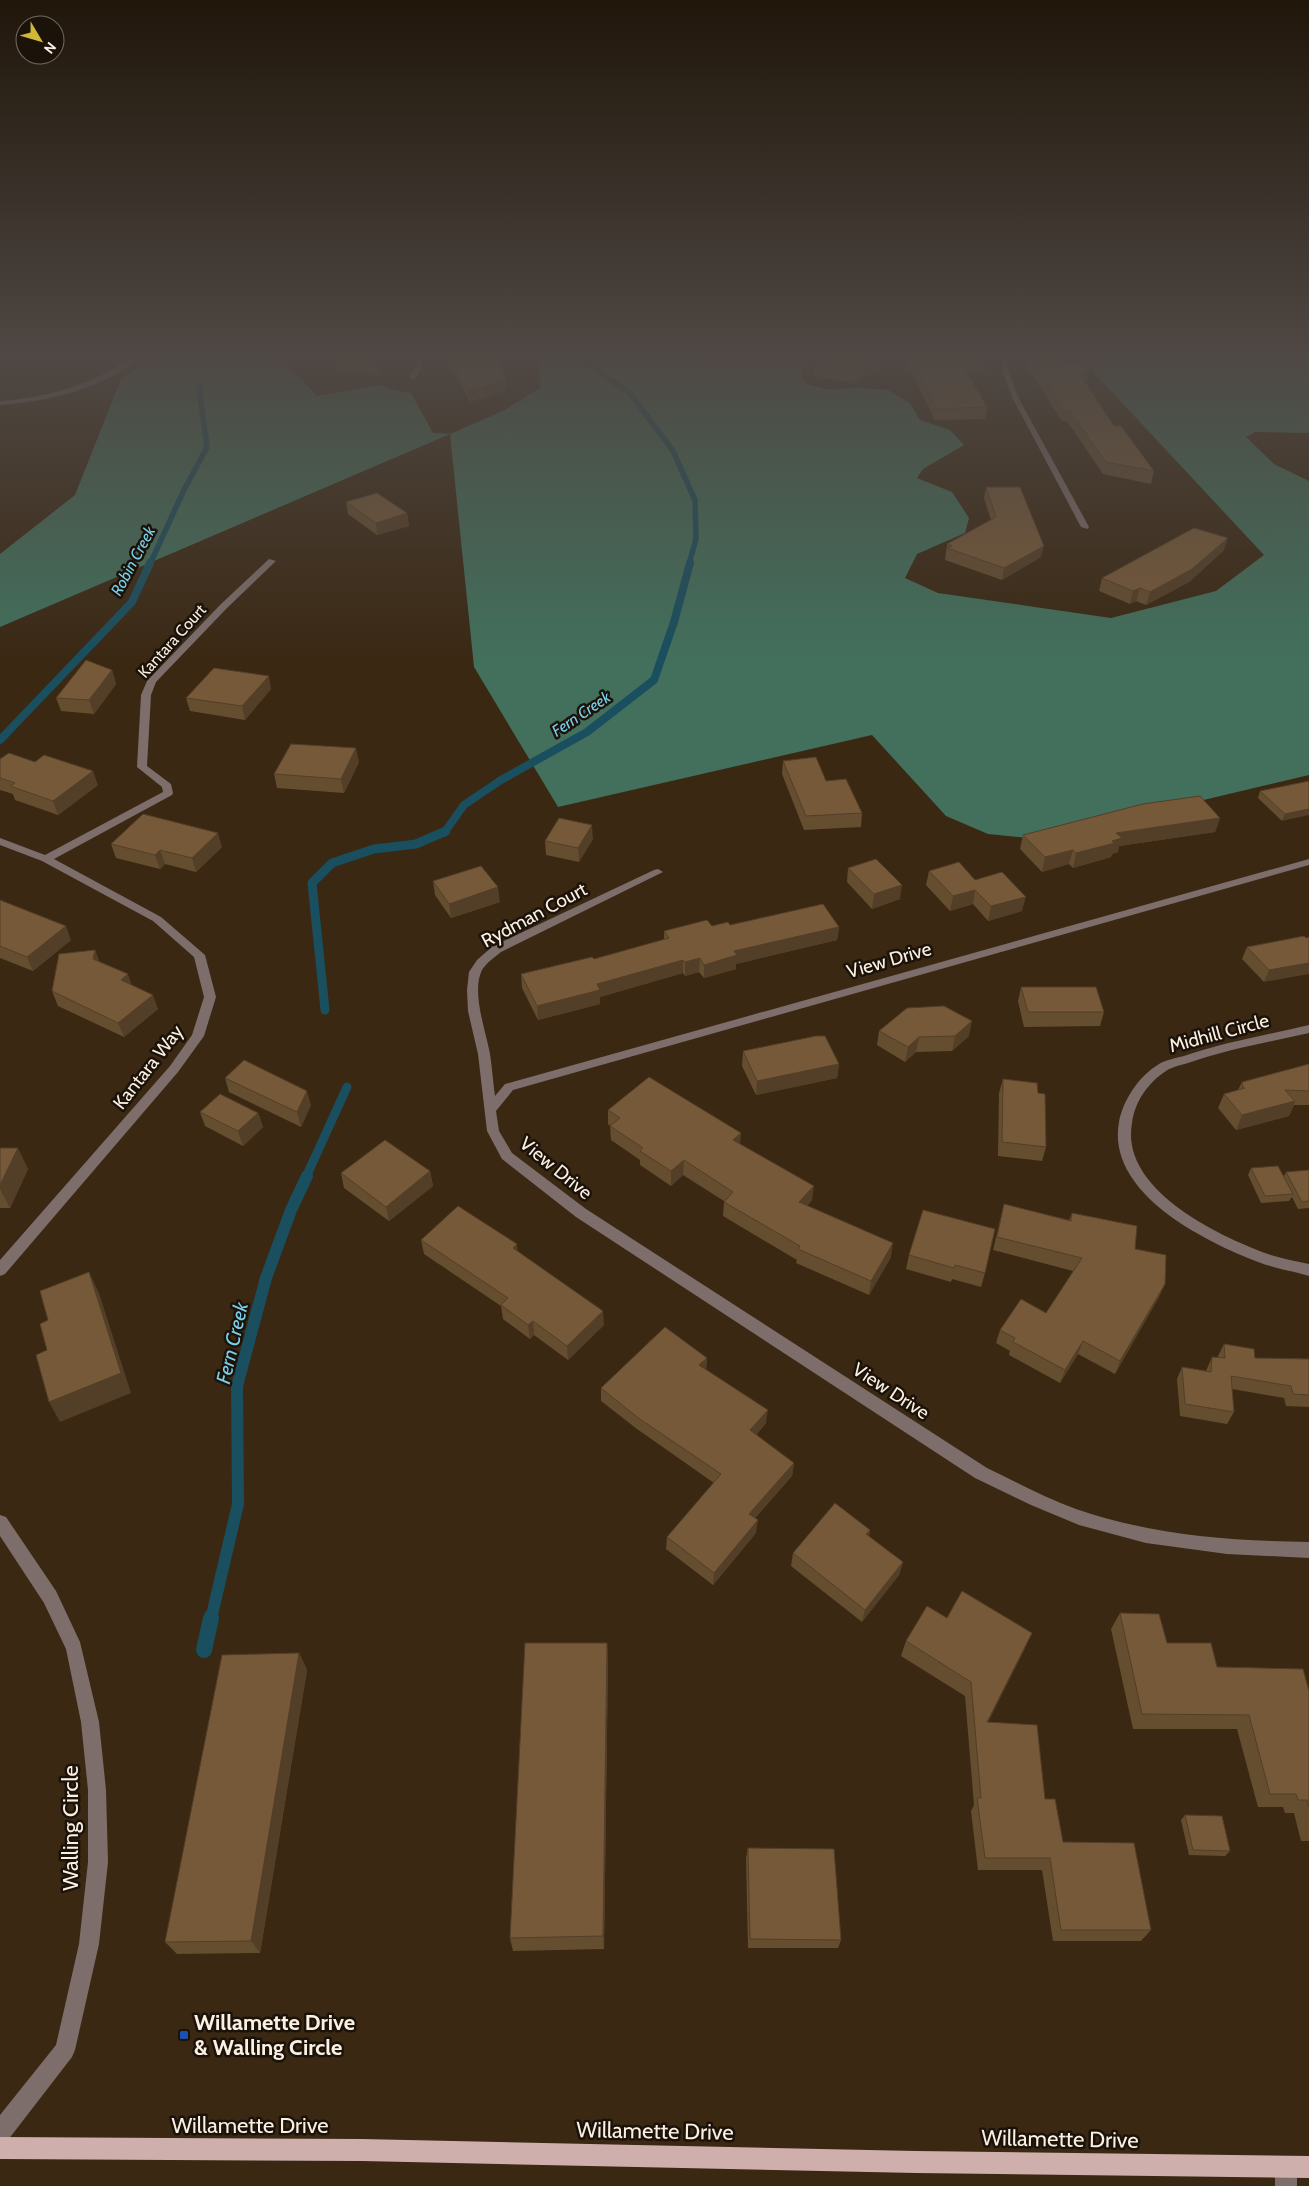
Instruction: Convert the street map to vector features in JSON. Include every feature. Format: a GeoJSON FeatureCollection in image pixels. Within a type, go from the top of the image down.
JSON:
{"type":"FeatureCollection","features":[{"type":"Feature","properties":{"kind":"main road","name":"Willamette Drive"},"geometry":{"type":"LineString","coordinates":[[0,2148],[400,2151],[916,2162],[1286,2176],[1309,2167]]}},
{"type":"Feature","properties":{"kind":"street"},"geometry":{"type":"LineString","coordinates":[[1047,456],[1085,527]]}},
{"type":"Feature","properties":{"kind":"street","name":"Kantara Court"},"geometry":{"type":"LineString","coordinates":[[46,859],[168,793],[167,786],[142,767],[146,695],[152,681],[224,606],[272,561]]}},
{"type":"Feature","properties":{"kind":"street","name":"Kantara Way"},"geometry":{"type":"LineString","coordinates":[[0,841],[46,859],[158,919],[198,955],[210,997],[198,1036],[174,1069],[0,1270]]}},
{"type":"Feature","properties":{"kind":"street","name":"View Drive"},"geometry":{"type":"LineString","coordinates":[[1309,862],[509,1087],[490,1110],[493,1131],[507,1156],[581,1213],[981,1473],[1036,1500],[1093,1522],[1168,1540],[1250,1549],[1309,1550]]}},
{"type":"Feature","properties":{"kind":"street","name":"Rydman Court"},"geometry":{"type":"LineString","coordinates":[[490,1110],[484,1054],[474,1011],[475,972],[480,963],[497,949],[658,872]]}},
{"type":"Feature","properties":{"kind":"street","name":"Midhill Circle"},"geometry":{"type":"LineString","coordinates":[[1309,1029],[1199,1055],[1163,1068],[1141,1086],[1127,1112],[1123,1135],[1128,1154],[1140,1182],[1173,1212],[1217,1238],[1263,1258],[1309,1270]]}},
{"type":"Feature","properties":{"kind":"street","name":"Walling Circle"},"geometry":{"type":"LineString","coordinates":[[0,1522],[50,1597],[74,1648],[90,1722],[96,1790],[98,1862],[89,1944],[65,2050],[0,2132]]}},
{"type":"Feature","properties":{"kind":"green space"},"geometry":{"type":"Polygon","coordinates":[[[90,456],[399,456],[0,627],[0,554],[75,495],[90,456]]]}},
{"type":"Feature","properties":{"kind":"green space"},"geometry":{"type":"Polygon","coordinates":[[[452,456],[945,456],[923,469],[917,478],[952,492],[969,518],[965,533],[917,554],[905,578],[938,593],[1111,618],[1216,591],[1264,555],[1172,456],[1266,456],[1274,464],[1309,481],[1309,775],[1039,839],[988,834],[946,816],[872,735],[558,807],[474,667],[452,456]]]}},
{"type":"Feature","properties":{"kind":"building"},"geometry":{"type":"Polygon","coordinates":[[[1102,456],[1143,456],[1154,471],[1106,462],[1102,456]]]}},
{"type":"Feature","properties":{"kind":"building"},"geometry":{"type":"Polygon","coordinates":[[[986,487],[1020,487],[1044,546],[1004,568],[947,548],[952,546],[947,544],[996,517],[986,487]]]}},
{"type":"Feature","properties":{"kind":"building"},"geometry":{"type":"Polygon","coordinates":[[[377,493],[407,513],[376,523],[346,502],[377,493]]]}},
{"type":"Feature","properties":{"kind":"building"},"geometry":{"type":"Polygon","coordinates":[[[1194,528],[1228,538],[1192,569],[1150,592],[1140,588],[1133,591],[1102,578],[1194,528]]]}},
{"type":"Feature","properties":{"kind":"building"},"geometry":{"type":"Polygon","coordinates":[[[86,660],[112,670],[89,700],[56,698],[86,660]]]}},
{"type":"Feature","properties":{"kind":"building"},"geometry":{"type":"Polygon","coordinates":[[[214,668],[269,676],[242,706],[186,698],[214,668]]]}},
{"type":"Feature","properties":{"kind":"building"},"geometry":{"type":"Polygon","coordinates":[[[291,744],[356,748],[341,779],[274,774],[291,744]]]}},
{"type":"Feature","properties":{"kind":"building"},"geometry":{"type":"Polygon","coordinates":[[[9,753],[35,762],[44,755],[93,771],[53,801],[10,786],[15,783],[0,778],[0,759],[9,753]]]}},
{"type":"Feature","properties":{"kind":"building"},"geometry":{"type":"Polygon","coordinates":[[[816,757],[826,781],[846,779],[862,813],[806,816],[783,761],[816,757]]]}},
{"type":"Feature","properties":{"kind":"building"},"geometry":{"type":"Polygon","coordinates":[[[1309,781],[1309,809],[1285,814],[1260,791],[1309,781]]]}},
{"type":"Feature","properties":{"kind":"building"},"geometry":{"type":"Polygon","coordinates":[[[1200,796],[1220,818],[1116,833],[1122,838],[1112,841],[1115,843],[1076,853],[1073,850],[1045,857],[1023,835],[1143,804],[1200,796]]]}},
{"type":"Feature","properties":{"kind":"building"},"geometry":{"type":"Polygon","coordinates":[[[143,814],[218,833],[192,858],[160,850],[155,855],[111,844],[143,814]]]}},
{"type":"Feature","properties":{"kind":"building"},"geometry":{"type":"Polygon","coordinates":[[[559,818],[592,825],[578,848],[545,841],[559,818]]]}},
{"type":"Feature","properties":{"kind":"building"},"geometry":{"type":"Polygon","coordinates":[[[876,859],[902,885],[874,894],[848,868],[876,859]]]}},
{"type":"Feature","properties":{"kind":"building"},"geometry":{"type":"Polygon","coordinates":[[[959,862],[975,880],[1002,872],[1026,897],[991,906],[975,890],[953,896],[929,871],[959,862]]]}},
{"type":"Feature","properties":{"kind":"building"},"geometry":{"type":"Polygon","coordinates":[[[481,866],[498,887],[449,904],[433,881],[481,866]]]}},
{"type":"Feature","properties":{"kind":"building"},"geometry":{"type":"Polygon","coordinates":[[[0,900],[66,926],[27,957],[0,946],[0,900]]]}},
{"type":"Feature","properties":{"kind":"building"},"geometry":{"type":"Polygon","coordinates":[[[823,904],[839,927],[734,951],[737,955],[704,965],[700,958],[685,962],[683,960],[597,984],[600,990],[537,1006],[521,974],[592,957],[594,959],[669,938],[664,931],[707,920],[712,926],[728,922],[730,925],[823,904]]]}},
{"type":"Feature","properties":{"kind":"building"},"geometry":{"type":"Polygon","coordinates":[[[1304,936],[1306,938],[1309,937],[1309,963],[1269,970],[1247,947],[1304,936]]]}},
{"type":"Feature","properties":{"kind":"building"},"geometry":{"type":"Polygon","coordinates":[[[95,950],[93,959],[128,974],[121,980],[153,995],[118,1023],[52,991],[59,954],[95,950]]]}},
{"type":"Feature","properties":{"kind":"building"},"geometry":{"type":"Polygon","coordinates":[[[1021,987],[1096,987],[1104,1012],[1028,1012],[1021,987]]]}},
{"type":"Feature","properties":{"kind":"building"},"geometry":{"type":"Polygon","coordinates":[[[944,1006],[972,1021],[955,1036],[919,1037],[908,1047],[879,1031],[907,1008],[944,1006]]]}},
{"type":"Feature","properties":{"kind":"building"},"geometry":{"type":"Polygon","coordinates":[[[816,1036],[825,1036],[839,1064],[757,1081],[743,1051],[816,1036]]]}},
{"type":"Feature","properties":{"kind":"building"},"geometry":{"type":"Polygon","coordinates":[[[244,1060],[307,1091],[297,1112],[225,1078],[244,1060]]]}},
{"type":"Feature","properties":{"kind":"building"},"geometry":{"type":"Polygon","coordinates":[[[1309,1064],[1309,1091],[1285,1090],[1295,1101],[1242,1115],[1224,1094],[1245,1088],[1243,1088],[1242,1082],[1309,1064]]]}},
{"type":"Feature","properties":{"kind":"building"},"geometry":{"type":"Polygon","coordinates":[[[649,1077],[741,1133],[733,1140],[814,1186],[799,1202],[893,1243],[871,1281],[798,1249],[800,1246],[724,1202],[733,1192],[684,1160],[671,1171],[640,1151],[643,1148],[610,1126],[620,1118],[608,1110],[649,1077]]]}},
{"type":"Feature","properties":{"kind":"building"},"geometry":{"type":"Polygon","coordinates":[[[1003,1079],[1037,1083],[1038,1093],[1045,1094],[1046,1147],[1002,1142],[1003,1079]]]}},
{"type":"Feature","properties":{"kind":"building"},"geometry":{"type":"Polygon","coordinates":[[[220,1094],[258,1113],[238,1131],[200,1112],[220,1094]]]}},
{"type":"Feature","properties":{"kind":"building"},"geometry":{"type":"Polygon","coordinates":[[[385,1140],[430,1171],[386,1207],[341,1173],[385,1140]]]}},
{"type":"Feature","properties":{"kind":"building"},"geometry":{"type":"Polygon","coordinates":[[[0,1148],[18,1148],[0,1185],[0,1148]]]}},
{"type":"Feature","properties":{"kind":"building"},"geometry":{"type":"Polygon","coordinates":[[[1278,1166],[1293,1194],[1265,1196],[1251,1168],[1278,1166]]]}},
{"type":"Feature","properties":{"kind":"building"},"geometry":{"type":"Polygon","coordinates":[[[1309,1170],[1309,1201],[1302,1202],[1286,1172],[1309,1170]]]}},
{"type":"Feature","properties":{"kind":"building"},"geometry":{"type":"Polygon","coordinates":[[[1004,1204],[1071,1221],[1072,1213],[1137,1226],[1135,1249],[1166,1255],[1165,1284],[1120,1361],[1083,1341],[1065,1370],[1013,1342],[1015,1338],[1000,1330],[1021,1299],[1046,1313],[1082,1258],[997,1237],[1004,1204]]]}},
{"type":"Feature","properties":{"kind":"building"},"geometry":{"type":"Polygon","coordinates":[[[458,1206],[517,1244],[513,1248],[603,1311],[567,1346],[533,1321],[528,1325],[501,1305],[508,1298],[421,1240],[458,1206]]]}},
{"type":"Feature","properties":{"kind":"building"},"geometry":{"type":"Polygon","coordinates":[[[923,1210],[995,1229],[985,1273],[955,1265],[954,1268],[909,1255],[923,1210]]]}},
{"type":"Feature","properties":{"kind":"building"},"geometry":{"type":"Polygon","coordinates":[[[89,1272],[121,1373],[49,1402],[36,1355],[47,1350],[40,1324],[48,1320],[40,1291],[89,1272]]]}},
{"type":"Feature","properties":{"kind":"building"},"geometry":{"type":"Polygon","coordinates":[[[665,1327],[707,1358],[699,1365],[768,1410],[750,1430],[794,1463],[749,1514],[758,1520],[714,1573],[667,1537],[721,1474],[637,1417],[601,1388],[665,1327]]]}},
{"type":"Feature","properties":{"kind":"building"},"geometry":{"type":"Polygon","coordinates":[[[1224,1344],[1254,1349],[1255,1358],[1309,1359],[1309,1395],[1293,1394],[1291,1386],[1231,1376],[1234,1412],[1185,1404],[1182,1367],[1211,1372],[1212,1357],[1225,1358],[1224,1344]]]}},
{"type":"Feature","properties":{"kind":"building"},"geometry":{"type":"Polygon","coordinates":[[[835,1503],[870,1530],[866,1534],[903,1562],[865,1610],[793,1553],[835,1503]]]}},
{"type":"Feature","properties":{"kind":"building"},"geometry":{"type":"Polygon","coordinates":[[[962,1591],[1032,1633],[987,1722],[1037,1725],[1045,1799],[1055,1799],[1063,1842],[1134,1843],[1151,1930],[1061,1930],[1050,1858],[985,1858],[977,1798],[981,1798],[971,1682],[906,1641],[927,1606],[947,1618],[962,1591]]]}},
{"type":"Feature","properties":{"kind":"building"},"geometry":{"type":"Polygon","coordinates":[[[1120,1613],[1159,1614],[1167,1643],[1211,1643],[1217,1667],[1303,1669],[1309,1691],[1309,1807],[1307,1800],[1298,1800],[1296,1794],[1270,1794],[1249,1715],[1142,1714],[1120,1613]]]}},
{"type":"Feature","properties":{"kind":"building"},"geometry":{"type":"Polygon","coordinates":[[[525,1643],[607,1643],[603,1936],[510,1938],[525,1643]]]}},
{"type":"Feature","properties":{"kind":"building"},"geometry":{"type":"Polygon","coordinates":[[[299,1653],[251,1941],[165,1942],[222,1655],[299,1653]]]}},
{"type":"Feature","properties":{"kind":"building"},"geometry":{"type":"Polygon","coordinates":[[[1185,1815],[1222,1816],[1230,1851],[1193,1850],[1185,1815]]]}},
{"type":"Feature","properties":{"kind":"building"},"geometry":{"type":"Polygon","coordinates":[[[748,1848],[834,1849],[841,1940],[750,1939],[748,1848]]]}},
{"type":"Feature","properties":{"kind":"waterway","name":"Robin Creek"},"geometry":{"type":"LineString","coordinates":[[150,564],[184,490],[202,456]]}},
{"type":"Feature","properties":{"kind":"waterway","name":"Fern Creek"},"geometry":{"type":"LineString","coordinates":[[675,456],[695,500],[696,539],[689,564]]}},
{"type":"Feature","properties":{"kind":"waterway","name":"Robin Creek"},"geometry":{"type":"LineString","coordinates":[[0,740],[132,602],[150,563]]}},
{"type":"Feature","properties":{"kind":"waterway","name":"Fern Creek"},"geometry":{"type":"LineString","coordinates":[[445,831],[464,805],[501,780],[587,732],[654,680],[674,622],[690,563]]}},
{"type":"Feature","properties":{"kind":"waterway","name":"Fern Creek"},"geometry":{"type":"LineString","coordinates":[[325,1010],[312,883],[332,863],[374,849],[416,844],[445,831]]}},
{"type":"Feature","properties":{"kind":"waterway","name":"Fern Creek"},"geometry":{"type":"LineString","coordinates":[[306,1177],[347,1087]]}},
{"type":"Feature","properties":{"kind":"waterway","name":"Fern Creek"},"geometry":{"type":"LineString","coordinates":[[211,1619],[238,1504],[237,1386],[266,1278],[291,1210],[307,1176]]}},
{"type":"Feature","properties":{"kind":"waterway","name":"Fern Creek"},"geometry":{"type":"LineString","coordinates":[[204,1650],[211,1618]]}},
{"type":"Feature","properties":{"kind":"place","name":"Willamette Drive & Walling Circle"},"geometry":{"type":"Point","coordinates":[184,2035]}}]}
